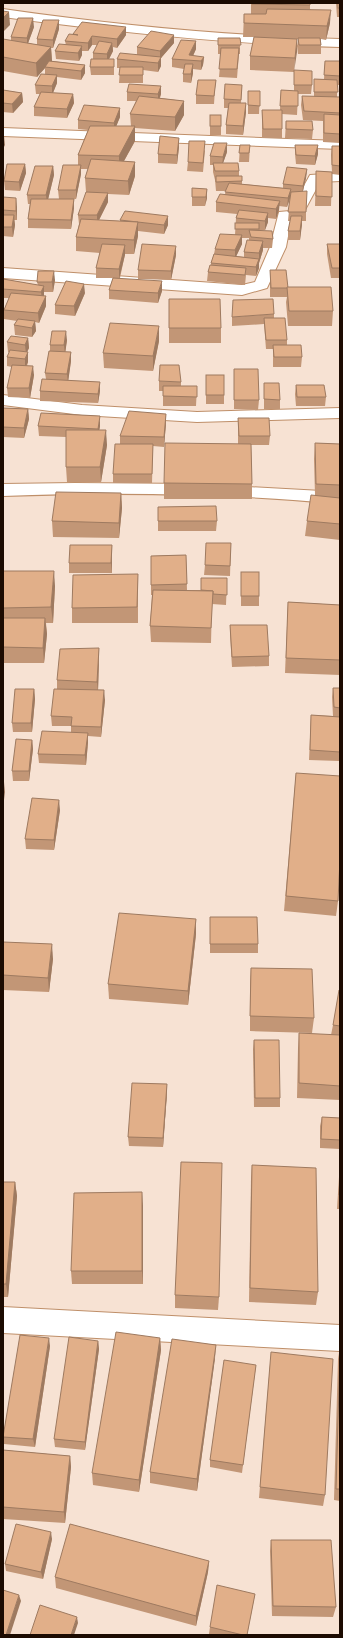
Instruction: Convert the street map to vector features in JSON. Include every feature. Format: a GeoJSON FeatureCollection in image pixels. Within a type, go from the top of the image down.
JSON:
{"type":"FeatureCollection","features":[{"type":"Feature","properties":{"kind":"street"},"geometry":{"type":"LineString","coordinates":[[3,13],[84,24],[271,42],[340,43]]}},
{"type":"Feature","properties":{"kind":"street"},"geometry":{"type":"LineString","coordinates":[[3,132],[340,145]]}},
{"type":"Feature","properties":{"kind":"street"},"geometry":{"type":"LineString","coordinates":[[3,273],[242,290],[261,285],[278,247],[284,215],[295,216],[315,178],[340,177]]}},
{"type":"Feature","properties":{"kind":"street"},"geometry":{"type":"LineString","coordinates":[[3,400],[82,410],[197,417],[340,413]]}},
{"type":"Feature","properties":{"kind":"street"},"geometry":{"type":"LineString","coordinates":[[3,490],[63,488],[161,489],[293,493],[340,498]]}},
{"type":"Feature","properties":{"kind":"street"},"geometry":{"type":"LineString","coordinates":[[3,1320],[340,1338]]}},
{"type":"Feature","properties":{"kind":"building"},"geometry":{"type":"Polygon","coordinates":[[[310,3],[310,5],[252,4],[310,3]]]}},
{"type":"Feature","properties":{"kind":"building"},"geometry":{"type":"Polygon","coordinates":[[[267,9],[331,10],[327,26],[244,23],[244,14],[266,14],[267,9]]]}},
{"type":"Feature","properties":{"kind":"building"},"geometry":{"type":"Polygon","coordinates":[[[3,11],[9,12],[3,18],[3,11]]]}},
{"type":"Feature","properties":{"kind":"building"},"geometry":{"type":"Polygon","coordinates":[[[18,18],[33,18],[27,38],[11,37],[18,18]]]}},
{"type":"Feature","properties":{"kind":"building"},"geometry":{"type":"Polygon","coordinates":[[[43,20],[59,20],[53,40],[37,39],[43,20]]]}},
{"type":"Feature","properties":{"kind":"building"},"geometry":{"type":"Polygon","coordinates":[[[82,22],[126,27],[117,39],[92,36],[88,43],[65,41],[69,34],[78,35],[73,34],[82,22]]]}},
{"type":"Feature","properties":{"kind":"building"},"geometry":{"type":"Polygon","coordinates":[[[151,31],[174,35],[160,51],[137,47],[151,31]]]}},
{"type":"Feature","properties":{"kind":"building"},"geometry":{"type":"Polygon","coordinates":[[[254,37],[297,39],[295,58],[250,56],[254,37]]]}},
{"type":"Feature","properties":{"kind":"building"},"geometry":{"type":"Polygon","coordinates":[[[218,38],[240,38],[241,45],[218,45],[218,38]]]}},
{"type":"Feature","properties":{"kind":"building"},"geometry":{"type":"Polygon","coordinates":[[[298,38],[320,38],[321,45],[299,45],[298,38]]]}},
{"type":"Feature","properties":{"kind":"building"},"geometry":{"type":"Polygon","coordinates":[[[3,39],[51,47],[36,63],[3,57],[3,39]]]}},
{"type":"Feature","properties":{"kind":"building"},"geometry":{"type":"Polygon","coordinates":[[[181,40],[196,41],[189,55],[204,57],[201,61],[172,59],[181,40]]]}},
{"type":"Feature","properties":{"kind":"building"},"geometry":{"type":"Polygon","coordinates":[[[99,41],[112,43],[107,54],[93,53],[99,41]]]}},
{"type":"Feature","properties":{"kind":"building"},"geometry":{"type":"Polygon","coordinates":[[[59,44],[82,46],[78,53],[55,51],[59,44]]]}},
{"type":"Feature","properties":{"kind":"building"},"geometry":{"type":"Polygon","coordinates":[[[221,48],[239,48],[237,69],[219,69],[221,48]]]}},
{"type":"Feature","properties":{"kind":"building"},"geometry":{"type":"Polygon","coordinates":[[[120,53],[161,57],[158,63],[117,59],[120,53]]]}},
{"type":"Feature","properties":{"kind":"building"},"geometry":{"type":"Polygon","coordinates":[[[91,59],[114,59],[114,67],[90,67],[91,59]]]}},
{"type":"Feature","properties":{"kind":"building"},"geometry":{"type":"Polygon","coordinates":[[[49,61],[85,65],[81,71],[45,67],[49,61]]]}},
{"type":"Feature","properties":{"kind":"building"},"geometry":{"type":"Polygon","coordinates":[[[325,61],[340,61],[340,76],[324,75],[325,61]]]}},
{"type":"Feature","properties":{"kind":"building"},"geometry":{"type":"Polygon","coordinates":[[[185,64],[193,64],[191,74],[183,74],[185,64]]]}},
{"type":"Feature","properties":{"kind":"building"},"geometry":{"type":"Polygon","coordinates":[[[120,67],[143,67],[143,75],[119,75],[120,67]]]}},
{"type":"Feature","properties":{"kind":"building"},"geometry":{"type":"Polygon","coordinates":[[[294,70],[312,71],[312,85],[294,85],[294,70]]]}},
{"type":"Feature","properties":{"kind":"building"},"geometry":{"type":"Polygon","coordinates":[[[41,74],[57,75],[52,86],[35,85],[41,74]]]}},
{"type":"Feature","properties":{"kind":"building"},"geometry":{"type":"Polygon","coordinates":[[[314,79],[337,80],[338,92],[314,92],[314,79]]]}},
{"type":"Feature","properties":{"kind":"building"},"geometry":{"type":"Polygon","coordinates":[[[198,80],[216,80],[214,96],[196,95],[198,80]]]}},
{"type":"Feature","properties":{"kind":"building"},"geometry":{"type":"Polygon","coordinates":[[[129,84],[161,86],[158,94],[127,92],[129,84]]]}},
{"type":"Feature","properties":{"kind":"building"},"geometry":{"type":"Polygon","coordinates":[[[225,84],[242,85],[241,100],[224,99],[225,84]]]}},
{"type":"Feature","properties":{"kind":"building"},"geometry":{"type":"Polygon","coordinates":[[[3,90],[22,93],[12,104],[3,103],[3,90]]]}},
{"type":"Feature","properties":{"kind":"building"},"geometry":{"type":"Polygon","coordinates":[[[281,90],[298,91],[298,106],[280,106],[281,90]]]}},
{"type":"Feature","properties":{"kind":"building"},"geometry":{"type":"Polygon","coordinates":[[[248,91],[260,91],[260,106],[248,105],[248,91]]]}},
{"type":"Feature","properties":{"kind":"building"},"geometry":{"type":"Polygon","coordinates":[[[41,92],[73,94],[67,109],[34,107],[41,92]]]}},
{"type":"Feature","properties":{"kind":"building"},"geometry":{"type":"Polygon","coordinates":[[[139,96],[184,101],[175,117],[130,114],[139,96]]]}},
{"type":"Feature","properties":{"kind":"building"},"geometry":{"type":"Polygon","coordinates":[[[302,96],[340,97],[340,113],[304,111],[302,96]]]}},
{"type":"Feature","properties":{"kind":"building"},"geometry":{"type":"Polygon","coordinates":[[[229,103],[246,103],[243,126],[226,125],[229,103]]]}},
{"type":"Feature","properties":{"kind":"building"},"geometry":{"type":"Polygon","coordinates":[[[84,105],[120,108],[114,123],[78,120],[84,105]]]}},
{"type":"Feature","properties":{"kind":"building"},"geometry":{"type":"Polygon","coordinates":[[[262,110],[282,110],[282,129],[263,129],[262,110]]]}},
{"type":"Feature","properties":{"kind":"building"},"geometry":{"type":"Polygon","coordinates":[[[324,114],[340,115],[340,134],[324,133],[324,114]]]}},
{"type":"Feature","properties":{"kind":"building"},"geometry":{"type":"Polygon","coordinates":[[[210,115],[221,115],[221,126],[210,126],[210,115]]]}},
{"type":"Feature","properties":{"kind":"building"},"geometry":{"type":"Polygon","coordinates":[[[286,121],[312,121],[313,130],[286,129],[286,121]]]}},
{"type":"Feature","properties":{"kind":"building"},"geometry":{"type":"Polygon","coordinates":[[[90,126],[135,126],[119,156],[78,155],[90,126]]]}},
{"type":"Feature","properties":{"kind":"building"},"geometry":{"type":"Polygon","coordinates":[[[160,136],[179,138],[177,155],[158,154],[160,136]]]}},
{"type":"Feature","properties":{"kind":"building"},"geometry":{"type":"Polygon","coordinates":[[[189,141],[205,141],[203,163],[188,162],[189,141]]]}},
{"type":"Feature","properties":{"kind":"building"},"geometry":{"type":"Polygon","coordinates":[[[214,143],[227,143],[223,157],[210,156],[214,143]]]}},
{"type":"Feature","properties":{"kind":"building"},"geometry":{"type":"Polygon","coordinates":[[[240,145],[250,145],[249,153],[239,153],[240,145]]]}},
{"type":"Feature","properties":{"kind":"building"},"geometry":{"type":"Polygon","coordinates":[[[295,145],[318,145],[315,156],[296,155],[295,145]]]}},
{"type":"Feature","properties":{"kind":"building"},"geometry":{"type":"Polygon","coordinates":[[[332,146],[340,146],[340,166],[332,165],[332,146]]]}},
{"type":"Feature","properties":{"kind":"building"},"geometry":{"type":"Polygon","coordinates":[[[91,159],[135,162],[128,181],[85,178],[91,159]]]}},
{"type":"Feature","properties":{"kind":"building"},"geometry":{"type":"Polygon","coordinates":[[[213,163],[238,163],[239,171],[215,171],[213,163]]]}},
{"type":"Feature","properties":{"kind":"building"},"geometry":{"type":"Polygon","coordinates":[[[7,164],[25,164],[19,182],[4,181],[7,164]]]}},
{"type":"Feature","properties":{"kind":"building"},"geometry":{"type":"Polygon","coordinates":[[[63,165],[81,165],[76,190],[58,190],[63,165]]]}},
{"type":"Feature","properties":{"kind":"building"},"geometry":{"type":"Polygon","coordinates":[[[35,166],[53,166],[46,195],[27,195],[35,166]]]}},
{"type":"Feature","properties":{"kind":"building"},"geometry":{"type":"Polygon","coordinates":[[[287,167],[307,169],[303,186],[283,184],[287,167]]]}},
{"type":"Feature","properties":{"kind":"building"},"geometry":{"type":"Polygon","coordinates":[[[316,171],[332,172],[332,197],[316,196],[316,171]]]}},
{"type":"Feature","properties":{"kind":"building"},"geometry":{"type":"Polygon","coordinates":[[[216,176],[242,176],[242,181],[216,182],[216,176]]]}},
{"type":"Feature","properties":{"kind":"building"},"geometry":{"type":"Polygon","coordinates":[[[229,183],[291,189],[288,198],[225,192],[229,183]]]}},
{"type":"Feature","properties":{"kind":"building"},"geometry":{"type":"Polygon","coordinates":[[[192,188],[207,189],[206,197],[192,197],[192,188]]]}},
{"type":"Feature","properties":{"kind":"building"},"geometry":{"type":"Polygon","coordinates":[[[307,191],[306,212],[288,212],[291,192],[307,191]]]}},
{"type":"Feature","properties":{"kind":"building"},"geometry":{"type":"Polygon","coordinates":[[[86,192],[108,193],[97,215],[78,215],[86,192]]]}},
{"type":"Feature","properties":{"kind":"building"},"geometry":{"type":"Polygon","coordinates":[[[220,194],[280,201],[276,209],[216,202],[220,194]]]}},
{"type":"Feature","properties":{"kind":"building"},"geometry":{"type":"Polygon","coordinates":[[[3,197],[16,198],[16,211],[3,210],[3,197]]]}},
{"type":"Feature","properties":{"kind":"building"},"geometry":{"type":"Polygon","coordinates":[[[31,199],[74,199],[71,220],[28,219],[31,199]]]}},
{"type":"Feature","properties":{"kind":"building"},"geometry":{"type":"Polygon","coordinates":[[[239,210],[268,213],[265,221],[236,218],[239,210]]]}},
{"type":"Feature","properties":{"kind":"building"},"geometry":{"type":"Polygon","coordinates":[[[125,211],[168,216],[164,225],[120,220],[125,211]]]}},
{"type":"Feature","properties":{"kind":"building"},"geometry":{"type":"Polygon","coordinates":[[[3,215],[14,215],[12,227],[3,227],[3,215]]]}},
{"type":"Feature","properties":{"kind":"building"},"geometry":{"type":"Polygon","coordinates":[[[291,216],[302,216],[300,231],[288,231],[291,216]]]}},
{"type":"Feature","properties":{"kind":"building"},"geometry":{"type":"Polygon","coordinates":[[[81,219],[138,222],[134,240],[76,237],[81,219]]]}},
{"type":"Feature","properties":{"kind":"building"},"geometry":{"type":"Polygon","coordinates":[[[235,223],[259,223],[259,229],[235,229],[235,223]]]}},
{"type":"Feature","properties":{"kind":"building"},"geometry":{"type":"Polygon","coordinates":[[[249,230],[272,231],[273,239],[251,237],[249,230]]]}},
{"type":"Feature","properties":{"kind":"building"},"geometry":{"type":"Polygon","coordinates":[[[220,234],[242,235],[235,250],[215,249],[220,234]]]}},
{"type":"Feature","properties":{"kind":"building"},"geometry":{"type":"Polygon","coordinates":[[[247,240],[263,241],[259,253],[244,252],[247,240]]]}},
{"type":"Feature","properties":{"kind":"building"},"geometry":{"type":"Polygon","coordinates":[[[102,244],[125,245],[119,269],[96,268],[102,244]]]}},
{"type":"Feature","properties":{"kind":"building"},"geometry":{"type":"Polygon","coordinates":[[[142,244],[176,246],[171,271],[138,270],[142,244]]]}},
{"type":"Feature","properties":{"kind":"building"},"geometry":{"type":"Polygon","coordinates":[[[327,244],[340,244],[340,268],[332,268],[327,244]]]}},
{"type":"Feature","properties":{"kind":"building"},"geometry":{"type":"Polygon","coordinates":[[[214,254],[259,259],[256,267],[211,263],[214,254]]]}},
{"type":"Feature","properties":{"kind":"building"},"geometry":{"type":"Polygon","coordinates":[[[210,265],[246,268],[245,275],[208,272],[210,265]]]}},
{"type":"Feature","properties":{"kind":"building"},"geometry":{"type":"Polygon","coordinates":[[[270,270],[286,270],[288,288],[271,288],[270,270]]]}},
{"type":"Feature","properties":{"kind":"building"},"geometry":{"type":"Polygon","coordinates":[[[38,271],[54,271],[52,282],[37,282],[38,271]]]}},
{"type":"Feature","properties":{"kind":"building"},"geometry":{"type":"Polygon","coordinates":[[[113,278],[162,281],[158,293],[109,290],[113,278]]]}},
{"type":"Feature","properties":{"kind":"building"},"geometry":{"type":"Polygon","coordinates":[[[3,279],[44,286],[41,292],[3,289],[3,279]]]}},
{"type":"Feature","properties":{"kind":"building"},"geometry":{"type":"Polygon","coordinates":[[[66,281],[84,284],[74,306],[55,305],[66,281]]]}},
{"type":"Feature","properties":{"kind":"building"},"geometry":{"type":"Polygon","coordinates":[[[287,287],[331,287],[333,311],[289,311],[287,287]]]}},
{"type":"Feature","properties":{"kind":"building"},"geometry":{"type":"Polygon","coordinates":[[[11,293],[46,296],[38,313],[4,310],[11,293]]]}},
{"type":"Feature","properties":{"kind":"building"},"geometry":{"type":"Polygon","coordinates":[[[169,299],[220,299],[221,328],[169,328],[169,299]]]}},
{"type":"Feature","properties":{"kind":"building"},"geometry":{"type":"Polygon","coordinates":[[[273,299],[274,314],[232,317],[233,300],[273,299]]]}},
{"type":"Feature","properties":{"kind":"building"},"geometry":{"type":"Polygon","coordinates":[[[264,318],[285,318],[287,340],[266,340],[264,318]]]}},
{"type":"Feature","properties":{"kind":"building"},"geometry":{"type":"Polygon","coordinates":[[[18,319],[35,321],[32,328],[14,325],[18,319]]]}},
{"type":"Feature","properties":{"kind":"building"},"geometry":{"type":"Polygon","coordinates":[[[110,323],[159,326],[153,356],[103,353],[110,323]]]}},
{"type":"Feature","properties":{"kind":"building"},"geometry":{"type":"Polygon","coordinates":[[[52,331],[66,331],[64,345],[50,345],[52,331]]]}},
{"type":"Feature","properties":{"kind":"building"},"geometry":{"type":"Polygon","coordinates":[[[11,336],[28,338],[25,345],[7,342],[11,336]]]}},
{"type":"Feature","properties":{"kind":"building"},"geometry":{"type":"Polygon","coordinates":[[[273,345],[301,345],[302,357],[274,357],[273,345]]]}},
{"type":"Feature","properties":{"kind":"building"},"geometry":{"type":"Polygon","coordinates":[[[10,350],[28,352],[25,359],[7,357],[10,350]]]}},
{"type":"Feature","properties":{"kind":"building"},"geometry":{"type":"Polygon","coordinates":[[[49,351],[71,352],[67,374],[45,373],[49,351]]]}},
{"type":"Feature","properties":{"kind":"building"},"geometry":{"type":"Polygon","coordinates":[[[12,365],[33,366],[29,388],[7,388],[12,365]]]}},
{"type":"Feature","properties":{"kind":"building"},"geometry":{"type":"Polygon","coordinates":[[[160,365],[179,365],[181,382],[159,381],[160,365]]]}},
{"type":"Feature","properties":{"kind":"building"},"geometry":{"type":"Polygon","coordinates":[[[234,369],[258,369],[259,400],[234,400],[234,369]]]}},
{"type":"Feature","properties":{"kind":"building"},"geometry":{"type":"Polygon","coordinates":[[[206,375],[224,375],[224,395],[206,395],[206,375]]]}},
{"type":"Feature","properties":{"kind":"building"},"geometry":{"type":"Polygon","coordinates":[[[42,379],[100,382],[98,394],[40,391],[42,379]]]}},
{"type":"Feature","properties":{"kind":"building"},"geometry":{"type":"Polygon","coordinates":[[[264,383],[279,383],[280,400],[264,399],[264,383]]]}},
{"type":"Feature","properties":{"kind":"building"},"geometry":{"type":"Polygon","coordinates":[[[296,385],[324,385],[326,397],[297,397],[296,385]]]}},
{"type":"Feature","properties":{"kind":"building"},"geometry":{"type":"Polygon","coordinates":[[[163,386],[197,386],[197,397],[163,396],[163,386]]]}},
{"type":"Feature","properties":{"kind":"building"},"geometry":{"type":"Polygon","coordinates":[[[3,408],[28,409],[24,428],[3,427],[3,408]]]}},
{"type":"Feature","properties":{"kind":"building"},"geometry":{"type":"Polygon","coordinates":[[[129,411],[166,414],[164,437],[120,436],[129,411]]]}},
{"type":"Feature","properties":{"kind":"building"},"geometry":{"type":"Polygon","coordinates":[[[41,413],[100,416],[98,429],[38,426],[41,413]]]}},
{"type":"Feature","properties":{"kind":"building"},"geometry":{"type":"Polygon","coordinates":[[[238,418],[269,418],[270,436],[239,436],[238,418]]]}},
{"type":"Feature","properties":{"kind":"building"},"geometry":{"type":"Polygon","coordinates":[[[66,430],[106,430],[100,467],[66,467],[66,430]]]}},
{"type":"Feature","properties":{"kind":"building"},"geometry":{"type":"Polygon","coordinates":[[[165,443],[251,444],[252,484],[164,483],[165,443]]]}},
{"type":"Feature","properties":{"kind":"building"},"geometry":{"type":"Polygon","coordinates":[[[315,443],[340,444],[340,485],[316,484],[315,443]]]}},
{"type":"Feature","properties":{"kind":"building"},"geometry":{"type":"Polygon","coordinates":[[[115,444],[153,444],[152,474],[113,474],[115,444]]]}},
{"type":"Feature","properties":{"kind":"building"},"geometry":{"type":"Polygon","coordinates":[[[56,492],[121,493],[119,523],[52,521],[56,492]]]}},
{"type":"Feature","properties":{"kind":"building"},"geometry":{"type":"Polygon","coordinates":[[[311,495],[340,498],[340,524],[307,521],[311,495]]]}},
{"type":"Feature","properties":{"kind":"building"},"geometry":{"type":"Polygon","coordinates":[[[216,506],[217,521],[158,521],[158,507],[216,506]]]}},
{"type":"Feature","properties":{"kind":"building"},"geometry":{"type":"Polygon","coordinates":[[[206,543],[231,543],[230,566],[205,565],[206,543]]]}},
{"type":"Feature","properties":{"kind":"building"},"geometry":{"type":"Polygon","coordinates":[[[70,545],[112,545],[111,563],[69,563],[70,545]]]}},
{"type":"Feature","properties":{"kind":"building"},"geometry":{"type":"Polygon","coordinates":[[[186,555],[187,584],[151,585],[151,556],[186,555]]]}},
{"type":"Feature","properties":{"kind":"building"},"geometry":{"type":"Polygon","coordinates":[[[3,571],[54,571],[51,607],[3,608],[3,571]]]}},
{"type":"Feature","properties":{"kind":"building"},"geometry":{"type":"Polygon","coordinates":[[[241,572],[259,572],[259,596],[241,596],[241,572]]]}},
{"type":"Feature","properties":{"kind":"building"},"geometry":{"type":"Polygon","coordinates":[[[138,574],[137,607],[72,608],[73,575],[138,574]]]}},
{"type":"Feature","properties":{"kind":"building"},"geometry":{"type":"Polygon","coordinates":[[[201,578],[227,578],[227,595],[213,594],[213,591],[201,590],[201,578]]]}},
{"type":"Feature","properties":{"kind":"building"},"geometry":{"type":"Polygon","coordinates":[[[153,590],[213,591],[211,628],[150,626],[153,590]]]}},
{"type":"Feature","properties":{"kind":"building"},"geometry":{"type":"Polygon","coordinates":[[[288,602],[340,605],[340,660],[286,658],[288,602]]]}},
{"type":"Feature","properties":{"kind":"building"},"geometry":{"type":"Polygon","coordinates":[[[3,618],[45,618],[43,648],[3,647],[3,618]]]}},
{"type":"Feature","properties":{"kind":"building"},"geometry":{"type":"Polygon","coordinates":[[[230,625],[267,625],[269,656],[232,657],[230,625]]]}},
{"type":"Feature","properties":{"kind":"building"},"geometry":{"type":"Polygon","coordinates":[[[99,648],[97,682],[57,680],[60,649],[99,648]]]}},
{"type":"Feature","properties":{"kind":"building"},"geometry":{"type":"Polygon","coordinates":[[[333,688],[340,688],[340,708],[334,707],[333,688]]]}},
{"type":"Feature","properties":{"kind":"building"},"geometry":{"type":"Polygon","coordinates":[[[15,689],[34,689],[31,723],[12,723],[15,689]]]}},
{"type":"Feature","properties":{"kind":"building"},"geometry":{"type":"Polygon","coordinates":[[[54,689],[104,690],[101,727],[71,726],[72,717],[51,716],[54,689]]]}},
{"type":"Feature","properties":{"kind":"building"},"geometry":{"type":"Polygon","coordinates":[[[311,715],[340,717],[340,752],[310,750],[311,715]]]}},
{"type":"Feature","properties":{"kind":"building"},"geometry":{"type":"Polygon","coordinates":[[[42,731],[88,733],[85,755],[38,754],[42,731]]]}},
{"type":"Feature","properties":{"kind":"building"},"geometry":{"type":"Polygon","coordinates":[[[16,739],[32,740],[29,771],[12,771],[16,739]]]}},
{"type":"Feature","properties":{"kind":"building"},"geometry":{"type":"Polygon","coordinates":[[[296,773],[340,776],[340,859],[338,901],[286,896],[296,773]]]}},
{"type":"Feature","properties":{"kind":"building"},"geometry":{"type":"Polygon","coordinates":[[[32,798],[59,800],[54,840],[25,839],[32,798]]]}},
{"type":"Feature","properties":{"kind":"building"},"geometry":{"type":"Polygon","coordinates":[[[119,913],[196,919],[188,991],[108,984],[119,913]]]}},
{"type":"Feature","properties":{"kind":"building"},"geometry":{"type":"Polygon","coordinates":[[[210,917],[257,917],[258,944],[210,944],[210,917]]]}},
{"type":"Feature","properties":{"kind":"building"},"geometry":{"type":"Polygon","coordinates":[[[3,942],[52,944],[48,978],[3,975],[3,942]]]}},
{"type":"Feature","properties":{"kind":"building"},"geometry":{"type":"Polygon","coordinates":[[[251,968],[312,969],[314,1018],[250,1016],[251,968]]]}},
{"type":"Feature","properties":{"kind":"building"},"geometry":{"type":"Polygon","coordinates":[[[340,990],[340,1026],[333,1025],[340,990]]]}},
{"type":"Feature","properties":{"kind":"building"},"geometry":{"type":"Polygon","coordinates":[[[299,1033],[340,1035],[340,1086],[299,1083],[299,1033]]]}},
{"type":"Feature","properties":{"kind":"building"},"geometry":{"type":"Polygon","coordinates":[[[254,1040],[279,1040],[280,1098],[255,1098],[254,1040]]]}},
{"type":"Feature","properties":{"kind":"building"},"geometry":{"type":"Polygon","coordinates":[[[132,1083],[167,1084],[163,1138],[128,1137],[132,1083]]]}},
{"type":"Feature","properties":{"kind":"building"},"geometry":{"type":"Polygon","coordinates":[[[322,1117],[340,1118],[340,1140],[321,1139],[322,1117]]]}},
{"type":"Feature","properties":{"kind":"building"},"geometry":{"type":"Polygon","coordinates":[[[181,1162],[222,1163],[219,1297],[175,1295],[181,1162]]]}},
{"type":"Feature","properties":{"kind":"building"},"geometry":{"type":"Polygon","coordinates":[[[252,1165],[316,1168],[318,1292],[250,1288],[252,1165]]]}},
{"type":"Feature","properties":{"kind":"building"},"geometry":{"type":"Polygon","coordinates":[[[3,1182],[15,1182],[6,1284],[3,1284],[3,1182]]]}},
{"type":"Feature","properties":{"kind":"building"},"geometry":{"type":"Polygon","coordinates":[[[142,1192],[142,1271],[71,1271],[74,1193],[142,1192]]]}},
{"type":"Feature","properties":{"kind":"building"},"geometry":{"type":"Polygon","coordinates":[[[116,1332],[160,1338],[139,1480],[92,1473],[116,1332]]]}},
{"type":"Feature","properties":{"kind":"building"},"geometry":{"type":"Polygon","coordinates":[[[20,1335],[49,1338],[33,1439],[3,1437],[20,1335]]]}},
{"type":"Feature","properties":{"kind":"building"},"geometry":{"type":"Polygon","coordinates":[[[69,1337],[98,1341],[85,1442],[54,1439],[69,1337]]]}},
{"type":"Feature","properties":{"kind":"building"},"geometry":{"type":"Polygon","coordinates":[[[172,1339],[216,1345],[197,1479],[150,1472],[172,1339]]]}},
{"type":"Feature","properties":{"kind":"building"},"geometry":{"type":"Polygon","coordinates":[[[271,1352],[333,1359],[325,1495],[260,1487],[271,1352]]]}},
{"type":"Feature","properties":{"kind":"building"},"geometry":{"type":"Polygon","coordinates":[[[340,1353],[340,1489],[336,1489],[340,1353]]]}},
{"type":"Feature","properties":{"kind":"building"},"geometry":{"type":"Polygon","coordinates":[[[224,1360],[256,1365],[243,1465],[210,1460],[224,1360]]]}},
{"type":"Feature","properties":{"kind":"building"},"geometry":{"type":"Polygon","coordinates":[[[3,1450],[70,1456],[64,1512],[3,1507],[3,1450]]]}},
{"type":"Feature","properties":{"kind":"building"},"geometry":{"type":"Polygon","coordinates":[[[16,1524],[51,1532],[41,1572],[5,1564],[16,1524]]]}},
{"type":"Feature","properties":{"kind":"building"},"geometry":{"type":"Polygon","coordinates":[[[70,1524],[209,1561],[196,1616],[55,1577],[70,1524]]]}},
{"type":"Feature","properties":{"kind":"building"},"geometry":{"type":"Polygon","coordinates":[[[271,1540],[331,1540],[336,1607],[273,1606],[271,1540]]]}},
{"type":"Feature","properties":{"kind":"building"},"geometry":{"type":"Polygon","coordinates":[[[217,1585],[255,1594],[247,1635],[210,1627],[217,1585]]]}},
{"type":"Feature","properties":{"kind":"building"},"geometry":{"type":"Polygon","coordinates":[[[3,1590],[19,1595],[6,1635],[3,1635],[3,1590]]]}},
{"type":"Feature","properties":{"kind":"building"},"geometry":{"type":"Polygon","coordinates":[[[40,1605],[77,1617],[71,1635],[30,1635],[40,1605]]]}}]}
